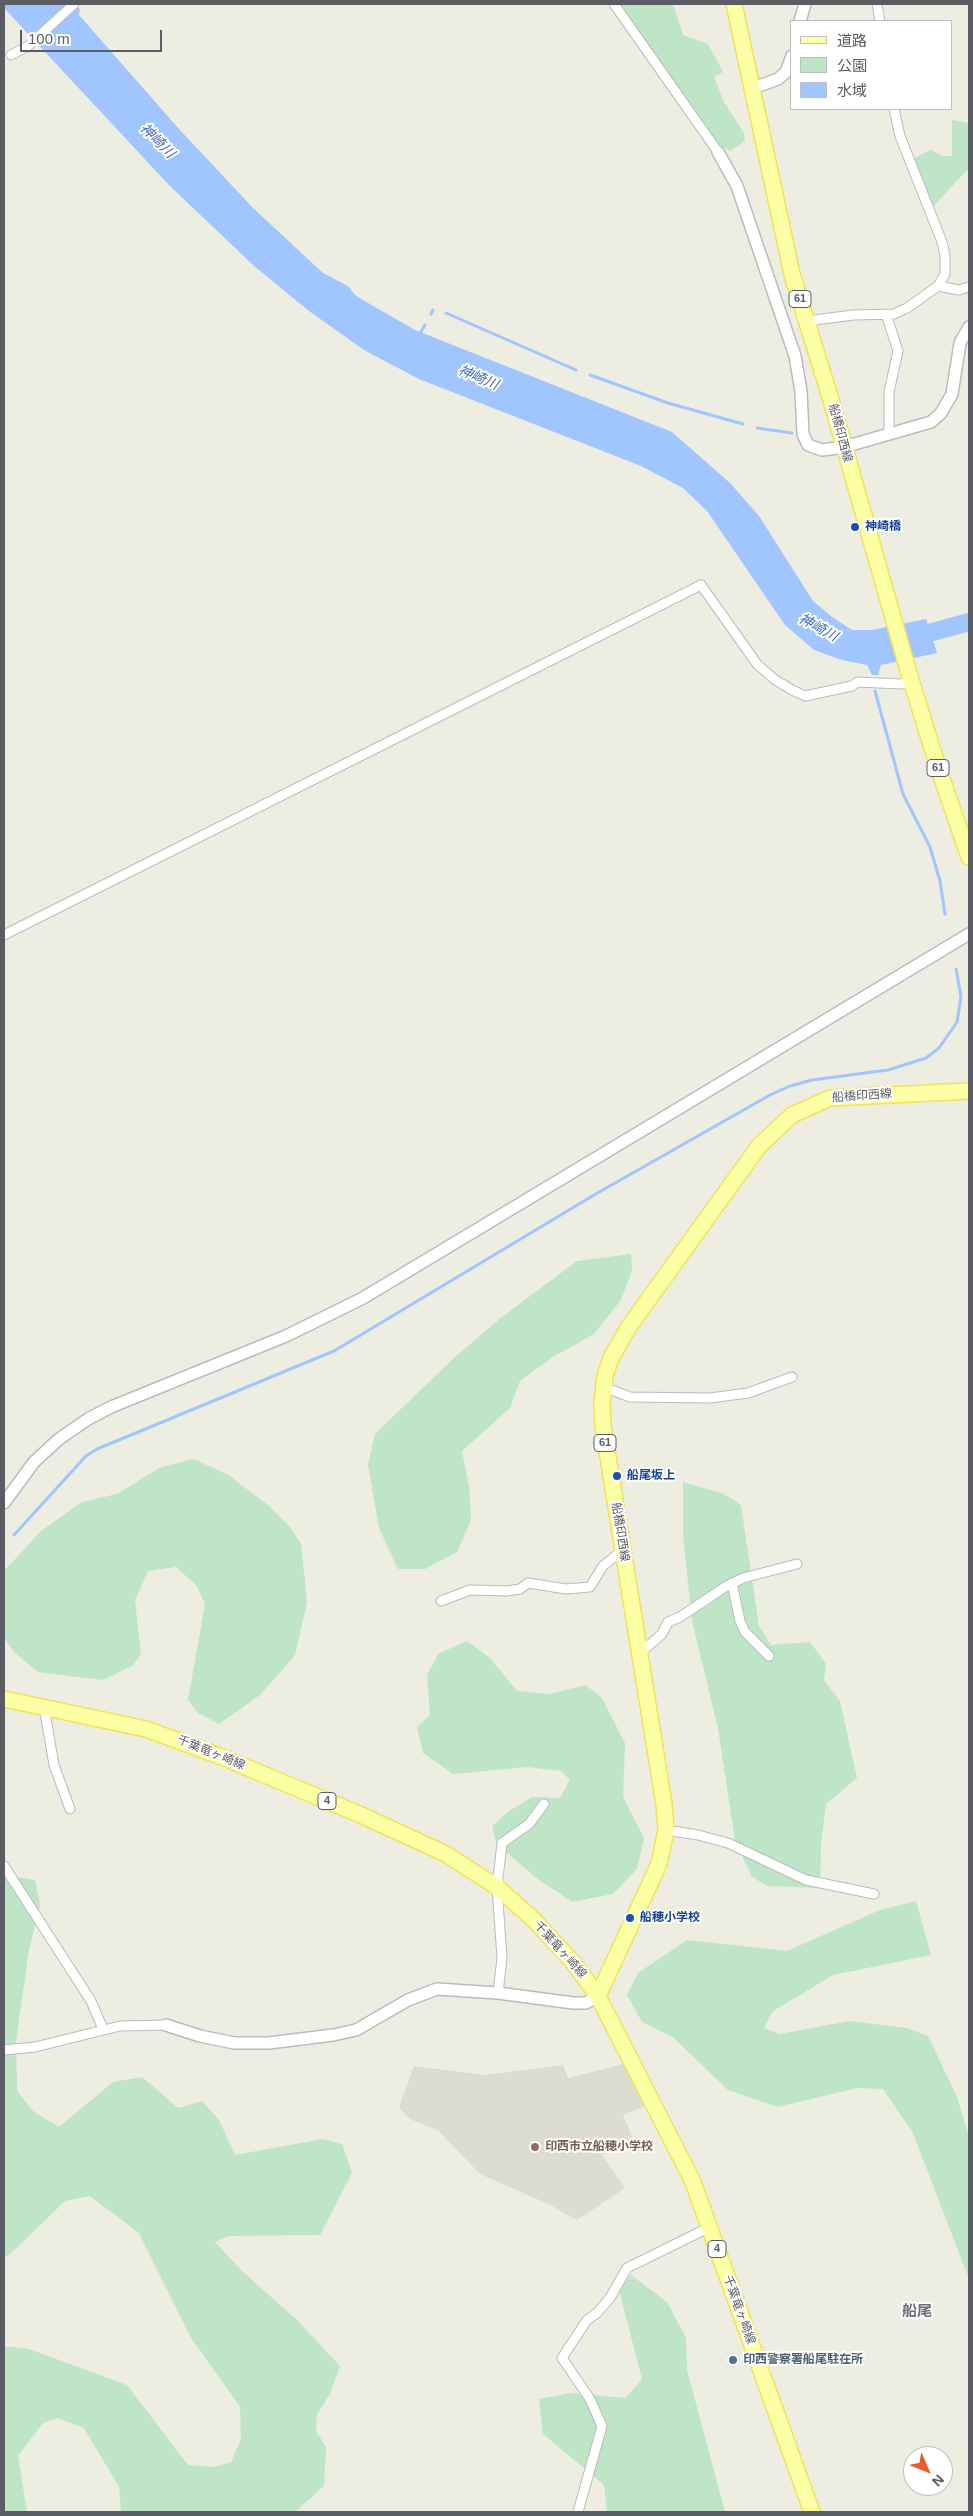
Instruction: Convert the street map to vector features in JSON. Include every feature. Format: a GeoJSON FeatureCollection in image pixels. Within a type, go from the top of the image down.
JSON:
{"type":"FeatureCollection","features":[{"type":"Feature","properties":{"kind":"main road","name":"船橋印西線"},"geometry":{"type":"LineString","coordinates":[[734,4],[792,274],[890,610],[938,768],[969,857]]}},
{"type":"Feature","properties":{"kind":"main road","name":"船橋印西線"},"geometry":{"type":"LineString","coordinates":[[598,1996],[656,1871],[664,1848],[666,1830],[664,1804],[603,1426],[604,1387],[611,1358],[628,1328],[759,1146],[792,1114],[815,1103],[838,1097],[969,1091]]}},
{"type":"Feature","properties":{"kind":"main road","name":"千葉竜ヶ崎線"},"geometry":{"type":"LineString","coordinates":[[4,1699],[146,1729],[215,1754],[416,1839],[446,1854],[497,1887],[517,1903],[552,1938],[598,1996],[693,2182],[812,2512]]}},
{"type":"Feature","properties":{"kind":"street"},"geometry":{"type":"LineString","coordinates":[[11,54],[28,46],[74,4]]}},
{"type":"Feature","properties":{"kind":"street"},"geometry":{"type":"LineString","coordinates":[[614,4],[718,152],[737,186],[795,356],[801,391],[803,434],[808,446],[822,450],[844,447],[931,422],[941,413],[952,394],[960,343],[969,327]]}},
{"type":"Feature","properties":{"kind":"street"},"geometry":{"type":"LineString","coordinates":[[800,20],[804,4]]}},
{"type":"Feature","properties":{"kind":"street"},"geometry":{"type":"LineString","coordinates":[[877,4],[880,20]]}},
{"type":"Feature","properties":{"kind":"street"},"geometry":{"type":"LineString","coordinates":[[753,88],[778,79],[786,72],[790,61]]}},
{"type":"Feature","properties":{"kind":"street"},"geometry":{"type":"LineString","coordinates":[[807,321],[853,315],[894,314],[907,308],[938,286],[945,274],[945,255],[942,242],[900,136],[894,110]]}},
{"type":"Feature","properties":{"kind":"street"},"geometry":{"type":"LineString","coordinates":[[938,286],[959,290],[969,287]]}},
{"type":"Feature","properties":{"kind":"street"},"geometry":{"type":"LineString","coordinates":[[886,314],[898,351],[889,392],[889,434]]}},
{"type":"Feature","properties":{"kind":"street"},"geometry":{"type":"LineString","coordinates":[[4,934],[701,585],[757,664],[774,679],[798,693],[805,696],[852,686],[858,682],[901,684],[911,679]]}},
{"type":"Feature","properties":{"kind":"street"},"geometry":{"type":"LineString","coordinates":[[4,1503],[40,1456],[59,1439],[88,1418],[286,1336],[363,1298],[969,934]]}},
{"type":"Feature","properties":{"kind":"street"},"geometry":{"type":"LineString","coordinates":[[604,1387],[630,1397],[710,1398],[748,1393],[792,1378]]}},
{"type":"Feature","properties":{"kind":"street"},"geometry":{"type":"LineString","coordinates":[[442,1601],[470,1590],[507,1592],[520,1589],[528,1583],[566,1589],[590,1587],[603,1566],[623,1550]]}},
{"type":"Feature","properties":{"kind":"street"},"geometry":{"type":"LineString","coordinates":[[640,1652],[662,1634],[668,1622],[680,1617],[732,1583],[778,1567],[797,1564]]}},
{"type":"Feature","properties":{"kind":"street"},"geometry":{"type":"LineString","coordinates":[[732,1583],[740,1620],[745,1632],[769,1656]]}},
{"type":"Feature","properties":{"kind":"street"},"geometry":{"type":"LineString","coordinates":[[44,1707],[54,1765],[70,1808]]}},
{"type":"Feature","properties":{"kind":"street"},"geometry":{"type":"LineString","coordinates":[[498,1993],[502,1958],[497,1887],[502,1843],[529,1824],[544,1804]]}},
{"type":"Feature","properties":{"kind":"street"},"geometry":{"type":"LineString","coordinates":[[666,1830],[698,1834],[728,1844],[806,1880],[874,1894]]}},
{"type":"Feature","properties":{"kind":"street"},"geometry":{"type":"LineString","coordinates":[[4,1866],[91,2001],[103,2029]]}},
{"type":"Feature","properties":{"kind":"street"},"geometry":{"type":"LineString","coordinates":[[4,2050],[35,2047],[103,2029],[166,2025],[234,2044],[269,2043],[333,2036],[356,2030],[408,2000],[437,1989],[498,1993],[574,2003],[586,2003],[598,1996]]}},
{"type":"Feature","properties":{"kind":"street"},"geometry":{"type":"LineString","coordinates":[[578,2512],[602,2426],[590,2399],[562,2358],[587,2320],[610,2298],[627,2268],[710,2227]]}},
{"type":"Feature","properties":{"kind":"shaded area","name":"印西市立船穂小学校"},"geometry":{"type":"Polygon","coordinates":[[[624,2064],[646,2106],[623,2115],[633,2139],[602,2155],[625,2188],[577,2220],[546,2203],[480,2174],[439,2131],[410,2119],[399,2107],[414,2066],[485,2075],[563,2065],[568,2078],[624,2064]]]}},
{"type":"Feature","properties":{"kind":"green space"},"geometry":{"type":"Polygon","coordinates":[[[619,4],[673,4],[683,35],[708,44],[723,72],[714,77],[724,102],[744,133],[745,141],[730,151],[715,142],[619,4]]]}},
{"type":"Feature","properties":{"kind":"green space"},"geometry":{"type":"Polygon","coordinates":[[[952,120],[969,123],[969,171],[966,171],[931,209],[912,159],[931,150],[942,156],[952,156],[952,120]]]}},
{"type":"Feature","properties":{"kind":"green space"},"geometry":{"type":"Polygon","coordinates":[[[631,1254],[632,1271],[621,1300],[594,1334],[553,1357],[520,1381],[510,1408],[462,1451],[469,1486],[471,1520],[457,1552],[425,1569],[398,1569],[379,1528],[368,1465],[375,1434],[456,1356],[502,1317],[577,1261],[631,1254]]]}},
{"type":"Feature","properties":{"kind":"green space"},"geometry":{"type":"Polygon","coordinates":[[[193,1459],[227,1474],[268,1505],[290,1527],[301,1544],[307,1602],[295,1655],[260,1695],[219,1724],[198,1713],[188,1700],[205,1604],[197,1586],[176,1567],[148,1571],[135,1600],[141,1654],[132,1666],[103,1680],[38,1672],[15,1653],[4,1638],[4,1571],[41,1531],[82,1502],[117,1494],[159,1468],[193,1459]]]}},
{"type":"Feature","properties":{"kind":"green space"},"geometry":{"type":"Polygon","coordinates":[[[683,1482],[724,1494],[741,1505],[759,1626],[771,1645],[810,1642],[826,1664],[824,1680],[840,1701],[857,1778],[826,1804],[821,1845],[820,1888],[768,1886],[752,1877],[735,1841],[718,1728],[692,1621],[683,1535],[683,1482]]]}},
{"type":"Feature","properties":{"kind":"green space"},"geometry":{"type":"Polygon","coordinates":[[[467,1641],[491,1659],[517,1691],[550,1694],[586,1685],[602,1698],[625,1743],[623,1797],[644,1838],[637,1869],[613,1894],[572,1902],[535,1877],[496,1843],[492,1826],[509,1811],[532,1797],[560,1798],[570,1780],[561,1771],[527,1767],[453,1774],[423,1753],[417,1727],[430,1715],[427,1675],[438,1654],[467,1641]]]}},
{"type":"Feature","properties":{"kind":"green space"},"geometry":{"type":"Polygon","coordinates":[[[4,1875],[35,1880],[40,1905],[29,1950],[16,2041],[17,2091],[33,2111],[59,2127],[113,2082],[142,2077],[178,2108],[202,2101],[219,2120],[235,2155],[323,2139],[342,2144],[352,2173],[320,2235],[229,2236],[215,2242],[242,2271],[298,2321],[340,2366],[330,2394],[317,2414],[316,2431],[326,2447],[324,2486],[295,2512],[121,2512],[119,2487],[84,2428],[57,2418],[43,2423],[18,2456],[27,2512],[4,2512],[4,2346],[29,2349],[127,2385],[188,2465],[214,2467],[231,2462],[241,2439],[240,2407],[191,2338],[139,2233],[90,2196],[65,2201],[8,2256],[4,2256],[4,1875]]]}},
{"type":"Feature","properties":{"kind":"green space"},"geometry":{"type":"Polygon","coordinates":[[[916,1901],[931,1955],[833,1975],[773,2011],[764,2028],[780,2034],[849,2021],[907,2028],[928,2036],[957,2097],[969,2137],[969,2279],[913,2133],[883,2089],[857,2088],[778,2107],[728,2090],[674,2038],[642,2022],[627,1995],[638,1973],[687,1940],[787,1951],[880,1910],[916,1901]]]}},
{"type":"Feature","properties":{"kind":"green space"},"geometry":{"type":"Polygon","coordinates":[[[631,2275],[667,2302],[686,2338],[687,2370],[725,2512],[607,2512],[604,2485],[543,2434],[539,2399],[571,2393],[626,2398],[642,2379],[619,2290],[631,2275]]]}},
{"type":"Feature","properties":{"kind":"water"},"geometry":{"type":"Polygon","coordinates":[[[4,4],[71,4],[80,9],[79,15],[179,129],[254,209],[323,273],[348,286],[356,296],[415,330],[672,432],[730,483],[759,516],[813,601],[832,617],[852,630],[872,630],[926,619],[937,653],[881,665],[878,675],[872,675],[867,665],[842,660],[814,650],[785,625],[707,511],[683,488],[641,466],[419,379],[364,350],[309,311],[254,266],[169,185],[4,8],[4,4]]]}},
{"type":"Feature","properties":{"kind":"waterway"},"geometry":{"type":"LineString","coordinates":[[431,314],[433,310]]}},
{"type":"Feature","properties":{"kind":"waterway"},"geometry":{"type":"LineString","coordinates":[[446,313],[576,370]]}},
{"type":"Feature","properties":{"kind":"waterway"},"geometry":{"type":"LineString","coordinates":[[419,335],[425,325]]}},
{"type":"Feature","properties":{"kind":"waterway"},"geometry":{"type":"LineString","coordinates":[[590,375],[668,403],[743,424]]}},
{"type":"Feature","properties":{"kind":"waterway"},"geometry":{"type":"LineString","coordinates":[[757,428],[792,433]]}},
{"type":"Feature","properties":{"kind":"waterway","name":"神崎川"},"geometry":{"type":"LineString","coordinates":[[907,639],[969,622]]}},
{"type":"Feature","properties":{"kind":"waterway"},"geometry":{"type":"LineString","coordinates":[[875,691],[903,794],[930,847],[940,881],[945,914]]}},
{"type":"Feature","properties":{"kind":"waterway"},"geometry":{"type":"LineString","coordinates":[[14,1535],[86,1456],[97,1449],[334,1351],[594,1195],[770,1095],[790,1086],[812,1080],[888,1070],[926,1058],[939,1048],[957,1022],[961,997],[956,969]]}},
{"type":"Feature","properties":{"kind":"place","name":"神崎橋"},"geometry":{"type":"Point","coordinates":[855,527]}},
{"type":"Feature","properties":{"kind":"place","name":"船尾坂上"},"geometry":{"type":"Point","coordinates":[617,1476]}},
{"type":"Feature","properties":{"kind":"place","name":"船穂小学校"},"geometry":{"type":"Point","coordinates":[630,1918]}},
{"type":"Feature","properties":{"kind":"place","name":"印西市立船穂小学校"},"geometry":{"type":"Point","coordinates":[535,2147]}},
{"type":"Feature","properties":{"kind":"place","name":"印西警察署船尾駐在所"},"geometry":{"type":"Point","coordinates":[733,2360]}},
{"type":"Feature","properties":{"kind":"district","name":"船尾"},"geometry":{"type":"Point","coordinates":[917,2312]}}]}
